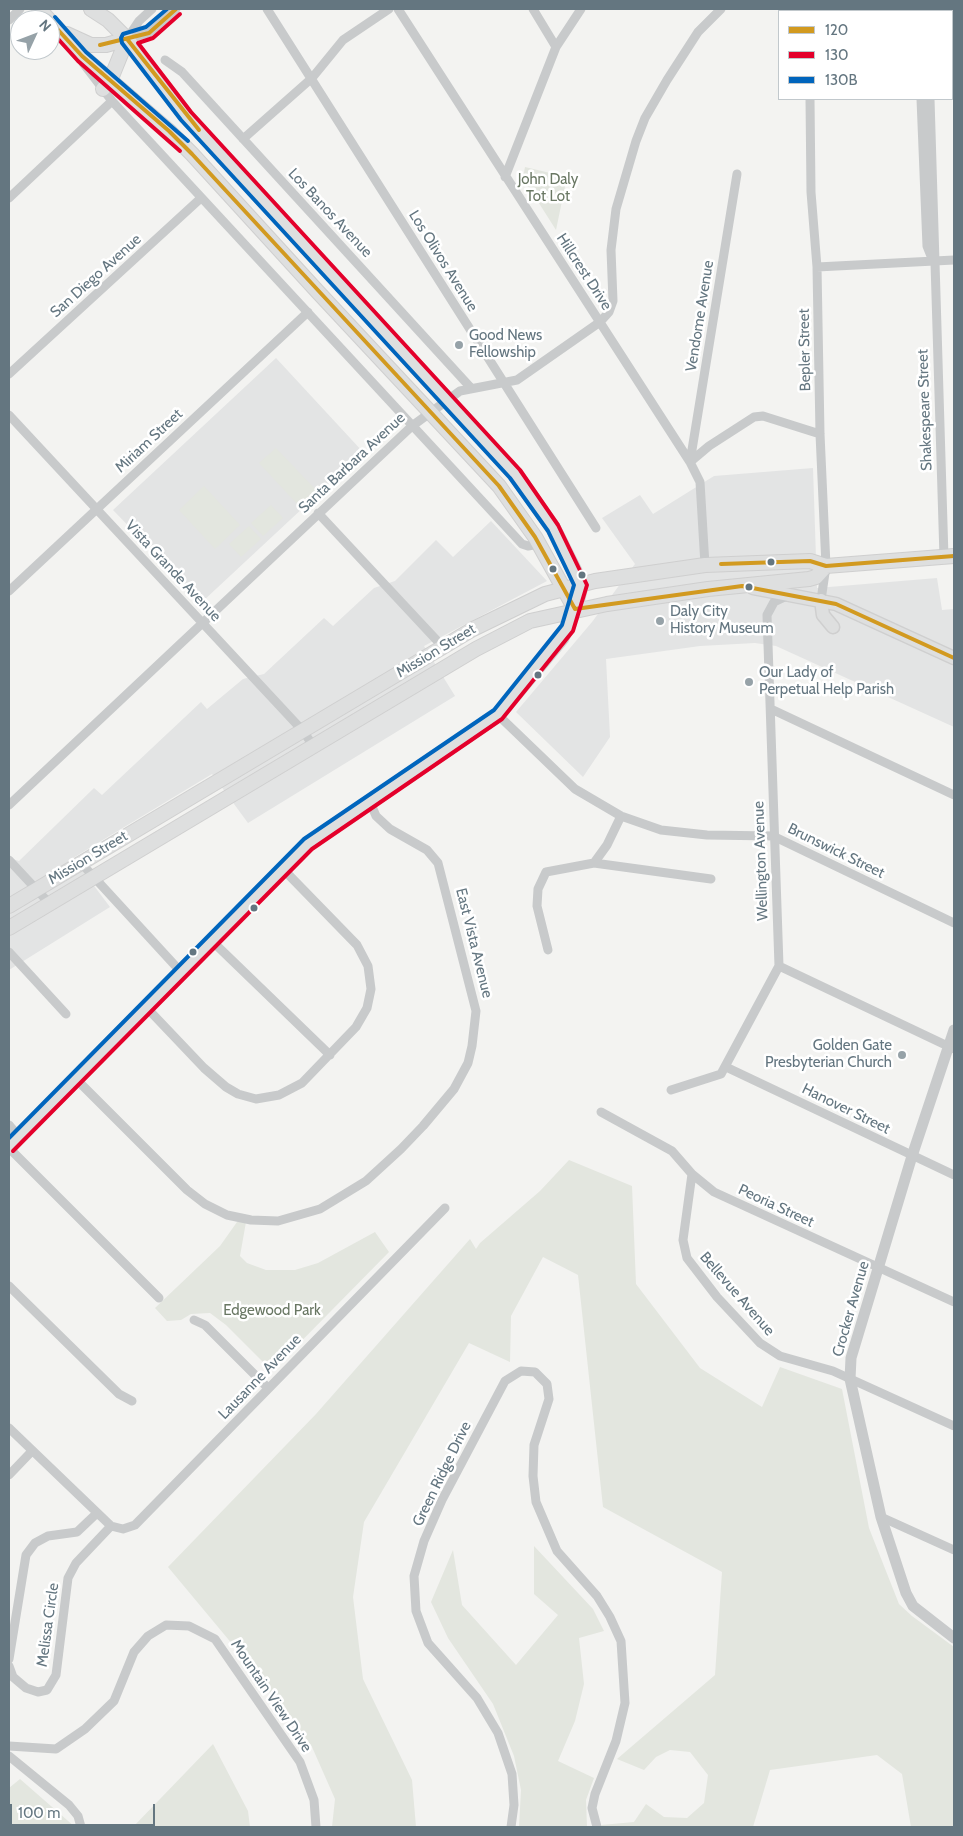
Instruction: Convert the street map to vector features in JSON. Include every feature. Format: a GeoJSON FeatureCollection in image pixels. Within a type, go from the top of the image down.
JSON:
{"type":"FeatureCollection","features":[{"type":"Feature","properties":{"kind":"main road"},"geometry":{"type":"LineString","coordinates":[[9,1148],[308,844],[498,716],[562,638],[576,610],[581,584],[564,547],[529,492],[448,399],[186,116],[127,40],[108,20],[91,9]]}},
{"type":"Feature","properties":{"kind":"main road"},"geometry":{"type":"LineString","coordinates":[[60,28],[74,39],[91,45],[106,45],[127,40]]}},
{"type":"Feature","properties":{"kind":"main road"},"geometry":{"type":"LineString","coordinates":[[60,31],[107,85],[192,154],[499,486],[539,544],[576,610]]}},
{"type":"Feature","properties":{"kind":"main road"},"geometry":{"type":"LineString","coordinates":[[107,85],[127,40]]}},
{"type":"Feature","properties":{"kind":"main road"},"geometry":{"type":"LineString","coordinates":[[826,566],[949,557]]}},
{"type":"Feature","properties":{"kind":"main road","name":"Mission Street"},"geometry":{"type":"LineString","coordinates":[[9,906],[442,647],[509,610],[581,584],[705,565],[810,560],[826,566],[816,577],[809,579],[708,589],[576,610],[530,622],[507,632],[9,928]]}},
{"type":"Feature","properties":{"kind":"main road"},"geometry":{"type":"LineString","coordinates":[[705,565],[708,589]]}},
{"type":"Feature","properties":{"kind":"main road"},"geometry":{"type":"LineString","coordinates":[[746,586],[821,600],[853,610],[954,658]]}},
{"type":"Feature","properties":{"kind":"main road"},"geometry":{"type":"LineString","coordinates":[[821,600],[823,616],[833,627]]}},
{"type":"Feature","properties":{"kind":"street"},"geometry":{"type":"LineString","coordinates":[[9,20],[20,9]]}},
{"type":"Feature","properties":{"kind":"street"},"geometry":{"type":"LineString","coordinates":[[127,40],[138,21],[152,9]]}},
{"type":"Feature","properties":{"kind":"street"},"geometry":{"type":"LineString","coordinates":[[127,40],[148,32],[176,9]]}},
{"type":"Feature","properties":{"kind":"street","name":"Los Olivos Avenue"},"geometry":{"type":"LineString","coordinates":[[267,9],[596,528]]}},
{"type":"Feature","properties":{"kind":"street"},"geometry":{"type":"LineString","coordinates":[[243,139],[312,78],[343,40],[389,9]]}},
{"type":"Feature","properties":{"kind":"street","name":"Hillcrest Drive"},"geometry":{"type":"LineString","coordinates":[[398,9],[690,462],[700,482],[705,565]]}},
{"type":"Feature","properties":{"kind":"street"},"geometry":{"type":"LineString","coordinates":[[533,9],[556,48]]}},
{"type":"Feature","properties":{"kind":"street"},"geometry":{"type":"LineString","coordinates":[[505,177],[556,48],[580,9]]}},
{"type":"Feature","properties":{"kind":"street","name":"Santa Barbara Avenue"},"geometry":{"type":"LineString","coordinates":[[9,805],[412,426],[460,391],[517,380],[600,322],[609,312],[612,301],[610,250],[616,209],[636,140],[645,118],[666,80],[698,32],[721,9]]}},
{"type":"Feature","properties":{"kind":"street","name":"Los Banos Avenue"},"geometry":{"type":"LineString","coordinates":[[166,60],[182,72],[471,388]]}},
{"type":"Feature","properties":{"kind":"street"},"geometry":{"type":"LineString","coordinates":[[107,85],[112,101],[522,544],[528,546],[539,544]]}},
{"type":"Feature","properties":{"kind":"street","name":"Bepler Street"},"geometry":{"type":"LineString","coordinates":[[810,100],[811,192],[818,267],[820,434],[826,566],[821,600]]}},
{"type":"Feature","properties":{"kind":"street","name":"Shakespeare Street"},"geometry":{"type":"LineString","coordinates":[[921,100],[927,246],[933,261]]}},
{"type":"Feature","properties":{"kind":"street","name":"Shakespeare Street"},"geometry":{"type":"LineString","coordinates":[[930,100],[936,245],[933,261],[949,557]]}},
{"type":"Feature","properties":{"kind":"street"},"geometry":{"type":"LineString","coordinates":[[9,198],[112,101]]}},
{"type":"Feature","properties":{"kind":"street","name":"Vendome Avenue"},"geometry":{"type":"LineString","coordinates":[[690,462],[737,174]]}},
{"type":"Feature","properties":{"kind":"street","name":"San Diego Avenue"},"geometry":{"type":"LineString","coordinates":[[9,374],[202,198]]}},
{"type":"Feature","properties":{"kind":"street"},"geometry":{"type":"LineString","coordinates":[[818,267],[954,260]]}},
{"type":"Feature","properties":{"kind":"street","name":"Miriam Street"},"geometry":{"type":"LineString","coordinates":[[9,591],[308,312]]}},
{"type":"Feature","properties":{"kind":"street","name":"Vista Grande Avenue"},"geometry":{"type":"LineString","coordinates":[[9,416],[303,731],[314,747]]}},
{"type":"Feature","properties":{"kind":"street"},"geometry":{"type":"LineString","coordinates":[[690,462],[709,446],[754,417],[763,416],[820,434]]}},
{"type":"Feature","properties":{"kind":"street"},"geometry":{"type":"LineString","coordinates":[[318,513],[442,647]]}},
{"type":"Feature","properties":{"kind":"street","name":"Wellington Avenue"},"geometry":{"type":"LineString","coordinates":[[779,966],[773,836],[771,709],[766,615],[774,602],[791,594]]}},
{"type":"Feature","properties":{"kind":"street"},"geometry":{"type":"LineString","coordinates":[[771,709],[954,795]]}},
{"type":"Feature","properties":{"kind":"street","name":"Brunswick Street"},"geometry":{"type":"LineString","coordinates":[[498,716],[575,789],[621,816],[661,830],[707,835],[773,836],[954,923]]}},
{"type":"Feature","properties":{"kind":"street","name":"East Vista Avenue"},"geometry":{"type":"LineString","coordinates":[[76,1079],[171,1176],[205,1204],[227,1214],[251,1220],[278,1221],[320,1209],[366,1181],[394,1155],[423,1126],[454,1088],[468,1063],[476,1011],[438,863],[427,850],[390,829],[376,816],[370,802]]}},
{"type":"Feature","properties":{"kind":"street"},"geometry":{"type":"LineString","coordinates":[[594,863],[607,845],[621,816]]}},
{"type":"Feature","properties":{"kind":"street"},"geometry":{"type":"LineString","coordinates":[[9,860],[50,904]]}},
{"type":"Feature","properties":{"kind":"street"},"geometry":{"type":"LineString","coordinates":[[81,863],[181,972]]}},
{"type":"Feature","properties":{"kind":"street"},"geometry":{"type":"LineString","coordinates":[[548,950],[537,906],[538,888],[546,872],[594,863],[711,879]]}},
{"type":"Feature","properties":{"kind":"street"},"geometry":{"type":"LineString","coordinates":[[146,1007],[204,1068],[226,1087],[256,1100],[279,1095],[302,1083],[330,1055],[356,1027],[367,1008],[372,989],[368,966],[357,945],[283,869]]}},
{"type":"Feature","properties":{"kind":"street"},"geometry":{"type":"LineString","coordinates":[[212,941],[330,1055]]}},
{"type":"Feature","properties":{"kind":"street"},"geometry":{"type":"LineString","coordinates":[[9,952],[66,1014]]}},
{"type":"Feature","properties":{"kind":"street"},"geometry":{"type":"LineString","coordinates":[[671,1090],[721,1074],[779,966],[951,1048]]}},
{"type":"Feature","properties":{"kind":"street","name":"Crocker Avenue"},"geometry":{"type":"LineString","coordinates":[[954,1030],[951,1048],[912,1156],[851,1358],[850,1380],[882,1517],[908,1600],[920,1612],[954,1638]]}},
{"type":"Feature","properties":{"kind":"street","name":"Hanover Street"},"geometry":{"type":"LineString","coordinates":[[726,1067],[912,1156],[954,1174]]}},
{"type":"Feature","properties":{"kind":"street","name":"Peoria Street"},"geometry":{"type":"LineString","coordinates":[[601,1112],[672,1151],[692,1174],[714,1192],[954,1302]]}},
{"type":"Feature","properties":{"kind":"street"},"geometry":{"type":"LineString","coordinates":[[9,1126],[19,1136]]}},
{"type":"Feature","properties":{"kind":"street"},"geometry":{"type":"LineString","coordinates":[[9,1148],[159,1298]]}},
{"type":"Feature","properties":{"kind":"street","name":"Bellevue Avenue"},"geometry":{"type":"LineString","coordinates":[[692,1174],[683,1240],[687,1258],[711,1289],[769,1351],[833,1371],[954,1426]]}},
{"type":"Feature","properties":{"kind":"street","name":"Lausanne Avenue"},"geometry":{"type":"LineString","coordinates":[[111,1526],[123,1529],[136,1525],[444,1208]]}},
{"type":"Feature","properties":{"kind":"street"},"geometry":{"type":"LineString","coordinates":[[9,1286],[118,1394],[132,1401]]}},
{"type":"Feature","properties":{"kind":"street"},"geometry":{"type":"LineString","coordinates":[[194,1320],[205,1325],[268,1388]]}},
{"type":"Feature","properties":{"kind":"street","name":"Green Ridge Drive"},"geometry":{"type":"LineString","coordinates":[[511,1827],[514,1806],[512,1774],[498,1733],[477,1698],[428,1643],[416,1611],[414,1576],[424,1541],[442,1500],[505,1381],[521,1371],[536,1372],[547,1384],[549,1399],[534,1445],[533,1476],[536,1502],[556,1551],[597,1596],[610,1617],[620,1641],[625,1703],[616,1741],[595,1794],[592,1808],[597,1827]]}},
{"type":"Feature","properties":{"kind":"street"},"geometry":{"type":"LineString","coordinates":[[9,1428],[96,1514],[111,1526]]}},
{"type":"Feature","properties":{"kind":"street"},"geometry":{"type":"LineString","coordinates":[[9,1475],[32,1452]]}},
{"type":"Feature","properties":{"kind":"street"},"geometry":{"type":"LineString","coordinates":[[9,1659],[26,1555],[34,1543],[48,1536],[77,1532],[96,1514]]}},
{"type":"Feature","properties":{"kind":"street"},"geometry":{"type":"LineString","coordinates":[[882,1517],[954,1550]]}},
{"type":"Feature","properties":{"kind":"street","name":"Melissa Circle"},"geometry":{"type":"LineString","coordinates":[[9,1666],[13,1677],[26,1688],[38,1692],[47,1690],[56,1675],[68,1578],[76,1563],[111,1526]]}},
{"type":"Feature","properties":{"kind":"street","name":"Mountain View Drive"},"geometry":{"type":"LineString","coordinates":[[9,1746],[56,1749],[85,1729],[114,1701],[134,1652],[148,1636],[166,1626],[189,1626],[215,1639],[300,1762],[314,1800],[316,1827]]}},
{"type":"Feature","properties":{"kind":"street"},"geometry":{"type":"LineString","coordinates":[[9,1756],[69,1805],[78,1816],[81,1827]]}},
{"type":"Feature","properties":{"kind":"shaded area"},"geometry":{"type":"Polygon","coordinates":[[[276,358],[363,452],[202,602],[113,510],[276,358]]]}},
{"type":"Feature","properties":{"kind":"shaded area"},"geometry":{"type":"Polygon","coordinates":[[[813,468],[817,588],[937,578],[942,610],[954,609],[954,727],[776,646],[755,643],[700,646],[606,659],[610,737],[583,777],[516,712],[592,622],[635,564],[602,518],[640,495],[653,514],[714,476],[813,468]]]}},
{"type":"Feature","properties":{"kind":"shaded area"},"geometry":{"type":"Polygon","coordinates":[[[491,521],[547,581],[424,646],[455,696],[248,823],[212,774],[73,858],[110,907],[9,970],[9,858],[19,861],[94,788],[102,795],[201,702],[207,709],[243,679],[264,674],[324,618],[333,626],[374,588],[395,581],[436,540],[453,557],[491,521]]]}},
{"type":"Feature","properties":{"kind":"green space","name":"John Daly Tot Lot"},"geometry":{"type":"Polygon","coordinates":[[[525,167],[567,177],[556,230],[523,178],[525,167]]]}},
{"type":"Feature","properties":{"kind":"green space"},"geometry":{"type":"Polygon","coordinates":[[[276,448],[316,490],[299,506],[259,463],[276,448]]]}},
{"type":"Feature","properties":{"kind":"green space"},"geometry":{"type":"Polygon","coordinates":[[[204,486],[240,525],[215,549],[179,510],[204,486]]]}},
{"type":"Feature","properties":{"kind":"green space"},"geometry":{"type":"Polygon","coordinates":[[[271,505],[283,518],[263,536],[251,523],[271,505]]]}},
{"type":"Feature","properties":{"kind":"green space"},"geometry":{"type":"Polygon","coordinates":[[[249,526],[261,539],[241,557],[229,544],[249,526]]]}},
{"type":"Feature","properties":{"kind":"green space"},"geometry":{"type":"Polygon","coordinates":[[[569,1160],[632,1186],[636,1284],[700,1368],[762,1407],[780,1367],[842,1389],[869,1528],[899,1604],[954,1647],[954,1827],[911,1827],[902,1774],[877,1755],[770,1770],[753,1827],[603,1827],[601,1825],[634,1822],[646,1804],[664,1817],[687,1818],[704,1803],[708,1775],[690,1752],[670,1750],[656,1757],[644,1770],[617,1759],[715,1675],[722,1572],[603,1507],[578,1275],[543,1257],[511,1316],[510,1362],[469,1343],[364,1522],[353,1597],[363,1679],[412,1780],[416,1827],[332,1827],[335,1799],[312,1747],[233,1645],[168,1567],[316,1414],[470,1239],[476,1249],[480,1243],[540,1191],[569,1160]]]}},
{"type":"Feature","properties":{"kind":"green space","name":"Edgewood Park"},"geometry":{"type":"Polygon","coordinates":[[[237,1222],[246,1222],[240,1256],[247,1263],[266,1270],[295,1270],[318,1263],[375,1232],[389,1252],[272,1371],[226,1325],[210,1313],[191,1314],[181,1320],[167,1321],[155,1308],[220,1246],[237,1222]]]}},
{"type":"Feature","properties":{"kind":"green space"},"geometry":{"type":"Polygon","coordinates":[[[534,1546],[593,1609],[604,1631],[579,1638],[584,1684],[575,1721],[558,1761],[594,1778],[586,1800],[587,1827],[519,1827],[521,1790],[514,1756],[493,1704],[448,1638],[431,1602],[453,1550],[462,1605],[516,1665],[558,1615],[534,1594],[534,1546]]]}},
{"type":"Feature","properties":{"kind":"green space"},"geometry":{"type":"Polygon","coordinates":[[[213,1744],[248,1811],[250,1827],[133,1827],[213,1744]]]}},
{"type":"Feature","properties":{"kind":"green space"},"geometry":{"type":"Polygon","coordinates":[[[20,1779],[75,1827],[9,1827],[9,1788],[20,1779]]]}},
{"type":"Feature","properties":{"kind":"transit line","name":"130B"},"geometry":{"type":"LineString","coordinates":[[9,1138],[304,839],[494,710],[562,625],[574,585],[548,531],[510,478],[181,120],[122,43],[121,38],[123,34],[146,27],[167,9]]}},
{"type":"Feature","properties":{"kind":"transit line","name":"120"},"geometry":{"type":"LineString","coordinates":[[100,45],[149,33],[176,9]]}},
{"type":"Feature","properties":{"kind":"transit line","name":"130"},"geometry":{"type":"LineString","coordinates":[[13,1151],[312,849],[502,719],[573,631],[587,585],[558,525],[520,470],[191,112],[138,43],[153,38],[180,14]]}},
{"type":"Feature","properties":{"kind":"transit line","name":"130B"},"geometry":{"type":"LineString","coordinates":[[60,23],[86,52],[188,141]]}},
{"type":"Feature","properties":{"kind":"transit line","name":"120"},"geometry":{"type":"LineString","coordinates":[[60,32],[82,56],[169,131],[192,154],[499,486],[535,537],[575,609],[742,586],[836,604],[954,658]]}},
{"type":"Feature","properties":{"kind":"transit line","name":"120"},"geometry":{"type":"LineString","coordinates":[[127,39],[199,130]]}},
{"type":"Feature","properties":{"kind":"transit line","name":"130"},"geometry":{"type":"LineString","coordinates":[[60,41],[78,61],[180,151]]}},
{"type":"Feature","properties":{"kind":"transit line","name":"120"},"geometry":{"type":"LineString","coordinates":[[721,564],[810,561],[826,566],[954,556]]}},
{"type":"Feature","properties":{"kind":"place","name":"Good News Fellowship"},"geometry":{"type":"Point","coordinates":[459,345]}},
{"type":"Feature","properties":{"kind":"place","name":"Daly City History Museum"},"geometry":{"type":"Point","coordinates":[660,621]}},
{"type":"Feature","properties":{"kind":"place","name":"Our Lady of Perpetual Help Parish"},"geometry":{"type":"Point","coordinates":[749,682]}},
{"type":"Feature","properties":{"kind":"place","name":"Golden Gate Presbyterian Church"},"geometry":{"type":"Point","coordinates":[902,1055]}}]}
